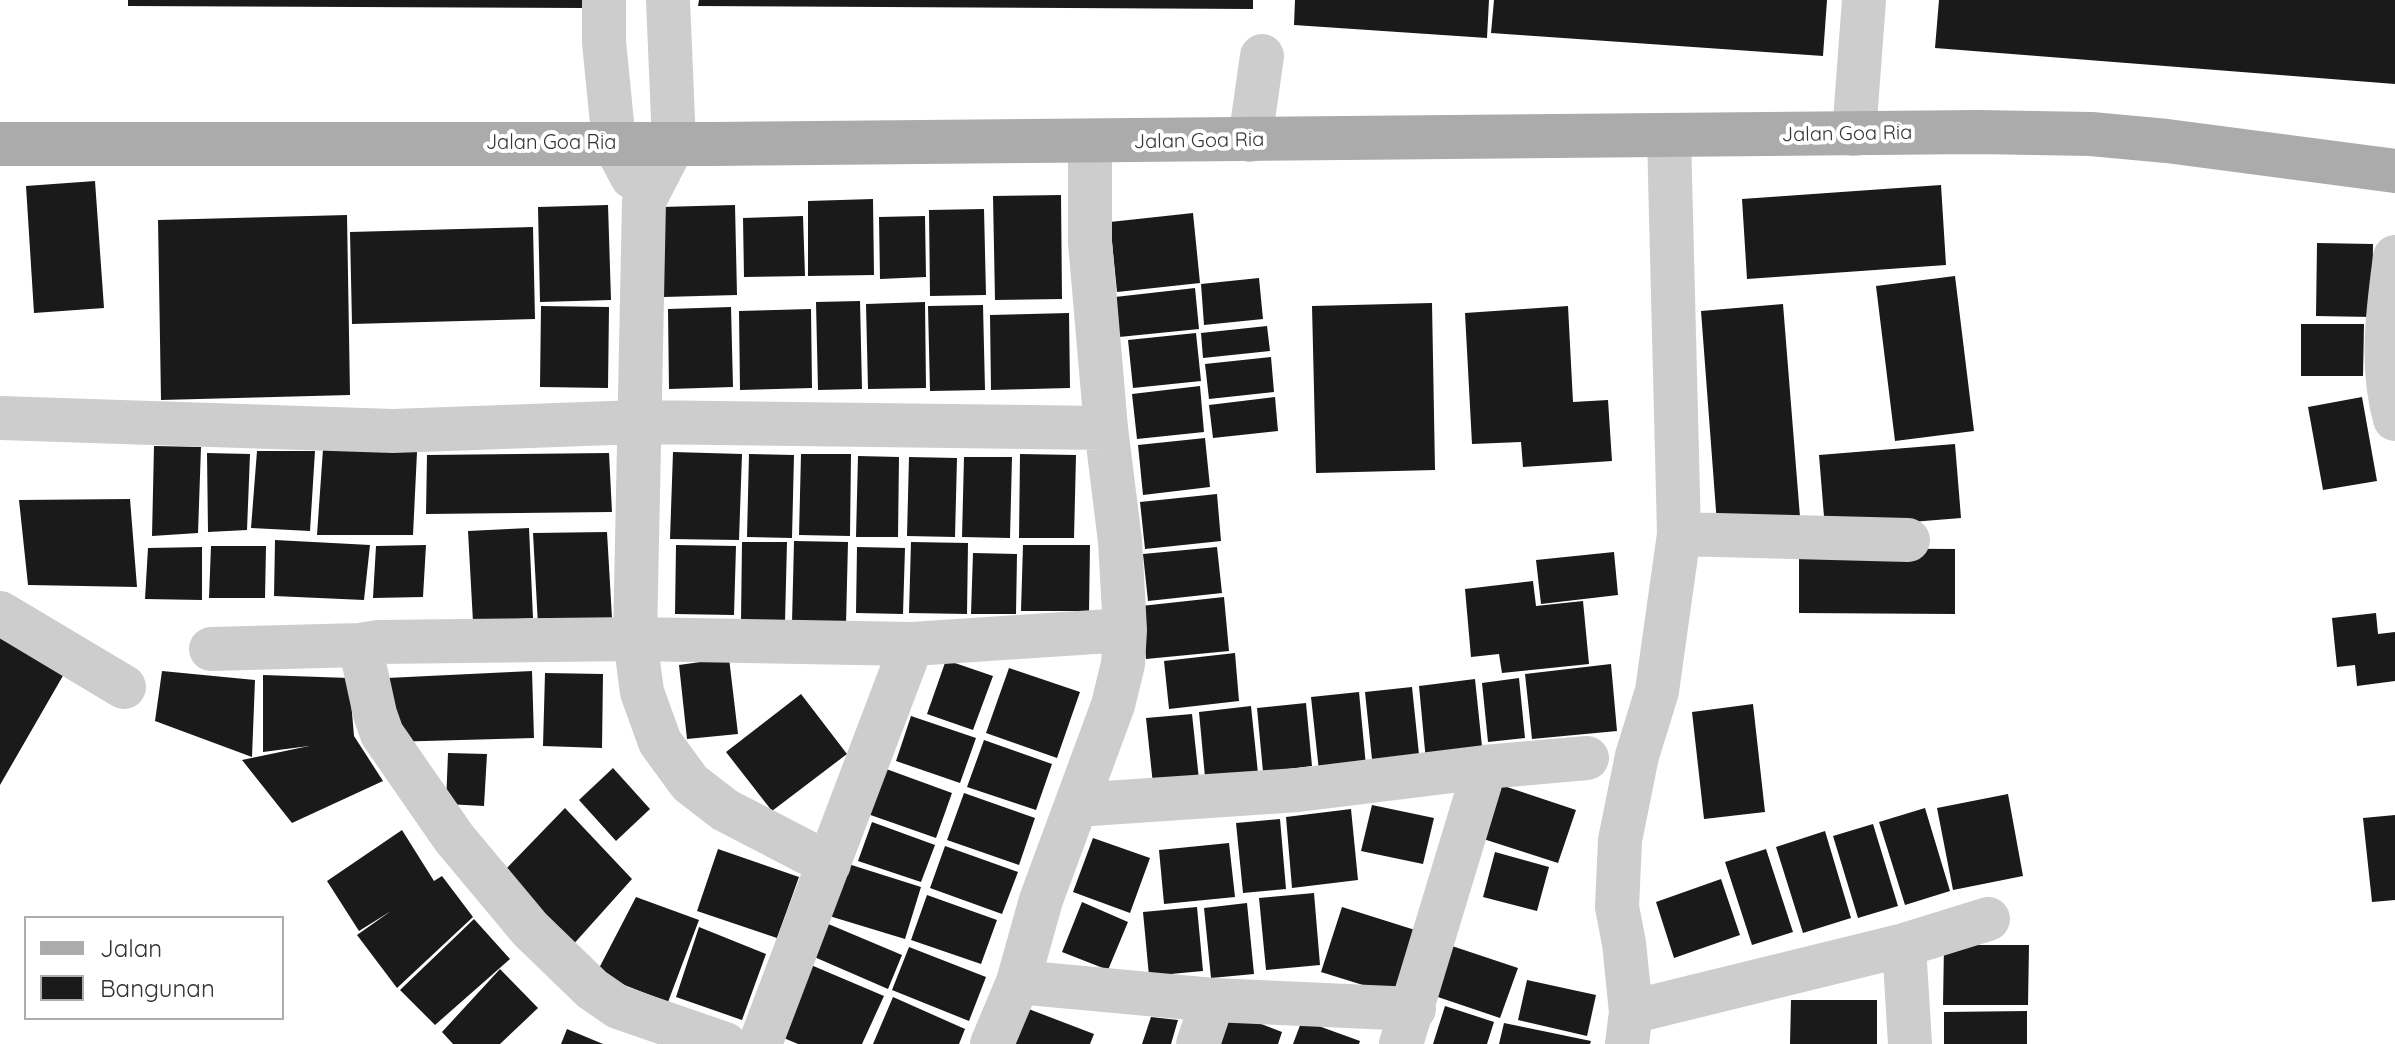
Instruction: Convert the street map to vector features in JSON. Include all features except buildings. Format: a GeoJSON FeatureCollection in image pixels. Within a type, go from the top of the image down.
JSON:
{"type":"FeatureCollection","features":[{"type":"Feature","properties":{"kind":"main road","name":"Jalan Goa Ria"},"geometry":{"type":"LineString","coordinates":[[0,144],[1090,142],[1993,132],[2091,134],[2167,141],[2395,171]]}},
{"type":"Feature","properties":{"kind":"street"},"geometry":{"type":"LineString","coordinates":[[604,0],[604,42],[614,143],[644,201]]}},
{"type":"Feature","properties":{"kind":"street"},"geometry":{"type":"LineString","coordinates":[[668,0],[674,143],[644,201],[635,639],[642,692],[660,742],[690,783],[725,810],[829,864]]}},
{"type":"Feature","properties":{"kind":"street"},"geometry":{"type":"LineString","coordinates":[[1854,134],[1864,0]]}},
{"type":"Feature","properties":{"kind":"street"},"geometry":{"type":"LineString","coordinates":[[1250,140],[1262,56]]}},
{"type":"Feature","properties":{"kind":"street"},"geometry":{"type":"LineString","coordinates":[[1669,136],[1679,534],[1657,691],[1637,756],[1620,840],[1617,907],[1624,943],[1629,1028],[1988,919]]}},
{"type":"Feature","properties":{"kind":"street"},"geometry":{"type":"LineString","coordinates":[[992,1044],[1018,982],[1041,900],[1113,705],[1123,664],[1125,630],[1120,541],[1106,428],[1090,242],[1090,142]]}},
{"type":"Feature","properties":{"kind":"street"},"geometry":{"type":"LineString","coordinates":[[2395,257],[2386,359],[2395,419]]}},
{"type":"Feature","properties":{"kind":"street"},"geometry":{"type":"LineString","coordinates":[[0,418],[393,431],[639,422],[1106,428]]}},
{"type":"Feature","properties":{"kind":"street"},"geometry":{"type":"LineString","coordinates":[[1679,534],[1908,540]]}},
{"type":"Feature","properties":{"kind":"street"},"geometry":{"type":"LineString","coordinates":[[0,613],[124,687]]}},
{"type":"Feature","properties":{"kind":"street"},"geometry":{"type":"LineString","coordinates":[[211,649],[378,642],[635,639],[912,644],[1125,630]]}},
{"type":"Feature","properties":{"kind":"street"},"geometry":{"type":"LineString","coordinates":[[760,1044],[912,644]]}},
{"type":"Feature","properties":{"kind":"street"},"geometry":{"type":"LineString","coordinates":[[360,645],[382,734],[454,838],[530,929],[592,989],[618,1007],[725,1044]]}},
{"type":"Feature","properties":{"kind":"street"},"geometry":{"type":"LineString","coordinates":[[1076,805],[1298,790],[1587,758]]}},
{"type":"Feature","properties":{"kind":"street"},"geometry":{"type":"LineString","coordinates":[[1018,982],[1213,1000],[1408,1026],[1485,767]]}},
{"type":"Feature","properties":{"kind":"street"},"geometry":{"type":"LineString","coordinates":[[1904,945],[1910,1044]]}},
{"type":"Feature","properties":{"kind":"street"},"geometry":{"type":"LineString","coordinates":[[1198,1044],[1213,1000]]}}]}
